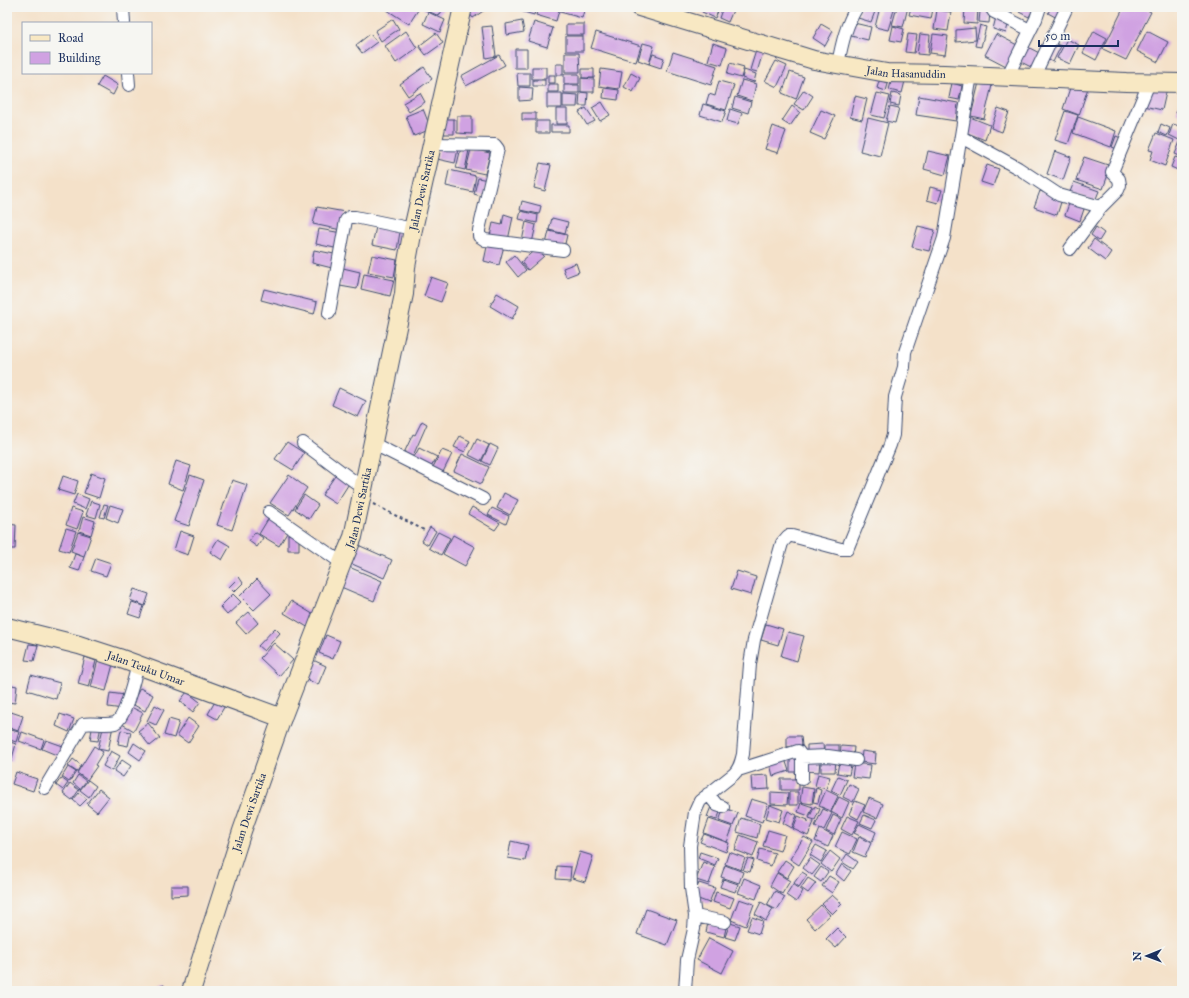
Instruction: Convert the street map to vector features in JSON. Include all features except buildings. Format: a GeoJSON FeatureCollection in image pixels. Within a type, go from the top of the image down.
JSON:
{"type":"FeatureCollection","features":[{"type":"Feature","properties":{"kind":"street"},"geometry":{"type":"LineString","coordinates":[[123,7],[124,22]]}},
{"type":"Feature","properties":{"kind":"street","name":"Jalan Dewi Sartika"},"geometry":{"type":"LineString","coordinates":[[191,991],[242,831],[282,718],[353,537],[404,294],[406,267],[463,7]]}},
{"type":"Feature","properties":{"kind":"street","name":"Jalan Hasanuddin"},"geometry":{"type":"LineString","coordinates":[[639,7],[663,10],[814,60],[887,73],[1182,83]]}},
{"type":"Feature","properties":{"kind":"street"},"geometry":{"type":"LineString","coordinates":[[838,64],[846,28],[857,7]]}},
{"type":"Feature","properties":{"kind":"street"},"geometry":{"type":"LineString","coordinates":[[991,7],[994,12],[1030,30]]}},
{"type":"Feature","properties":{"kind":"street"},"geometry":{"type":"LineString","coordinates":[[1007,77],[1036,19],[1040,7]]}},
{"type":"Feature","properties":{"kind":"street"},"geometry":{"type":"LineString","coordinates":[[1033,78],[1067,7]]}},
{"type":"Feature","properties":{"kind":"street"},"geometry":{"type":"LineString","coordinates":[[738,770],[743,754],[750,664],[754,640],[782,543],[788,536],[796,536],[841,549],[847,549],[890,445],[893,435],[895,397],[904,367],[906,348],[944,238],[971,75]]}},
{"type":"Feature","properties":{"kind":"street"},"geometry":{"type":"LineString","coordinates":[[1070,249],[1101,207],[1118,190],[1120,184],[1119,179],[1112,172],[1149,83]]}},
{"type":"Feature","properties":{"kind":"street"},"geometry":{"type":"LineString","coordinates":[[961,137],[1018,168],[1059,195],[1101,207]]}},
{"type":"Feature","properties":{"kind":"street"},"geometry":{"type":"LineString","coordinates":[[433,144],[495,144],[498,149],[479,230],[479,236],[485,240],[563,250]]}},
{"type":"Feature","properties":{"kind":"street"},"geometry":{"type":"LineString","coordinates":[[329,313],[346,220],[355,216],[414,229]]}},
{"type":"Feature","properties":{"kind":"street"},"geometry":{"type":"LineString","coordinates":[[303,443],[362,493]]}},
{"type":"Feature","properties":{"kind":"street"},"geometry":{"type":"LineString","coordinates":[[372,443],[483,499]]}},
{"type":"Feature","properties":{"kind":"street"},"geometry":{"type":"LineString","coordinates":[[269,512],[342,563]]}},
{"type":"Feature","properties":{"kind":"street","name":"Jalan Teuku Umar"},"geometry":{"type":"LineString","coordinates":[[7,627],[78,645],[138,665],[282,718]]}},
{"type":"Feature","properties":{"kind":"street"},"geometry":{"type":"LineString","coordinates":[[46,788],[83,724],[110,724],[121,718],[138,665]]}},
{"type":"Feature","properties":{"kind":"street"},"geometry":{"type":"LineString","coordinates":[[685,991],[687,960],[694,929],[695,916],[691,888],[690,840],[695,812],[700,801],[738,770],[798,751],[802,757],[802,779]]}},
{"type":"Feature","properties":{"kind":"street"},"geometry":{"type":"LineString","coordinates":[[802,757],[828,756],[856,760]]}},
{"type":"Feature","properties":{"kind":"street"},"geometry":{"type":"LineString","coordinates":[[708,794],[717,805],[723,807]]}},
{"type":"Feature","properties":{"kind":"street"},"geometry":{"type":"LineString","coordinates":[[695,916],[725,922]]}},
{"type":"Feature","properties":{"kind":"path"},"geometry":{"type":"LineString","coordinates":[[362,493],[424,530]]}}]}
